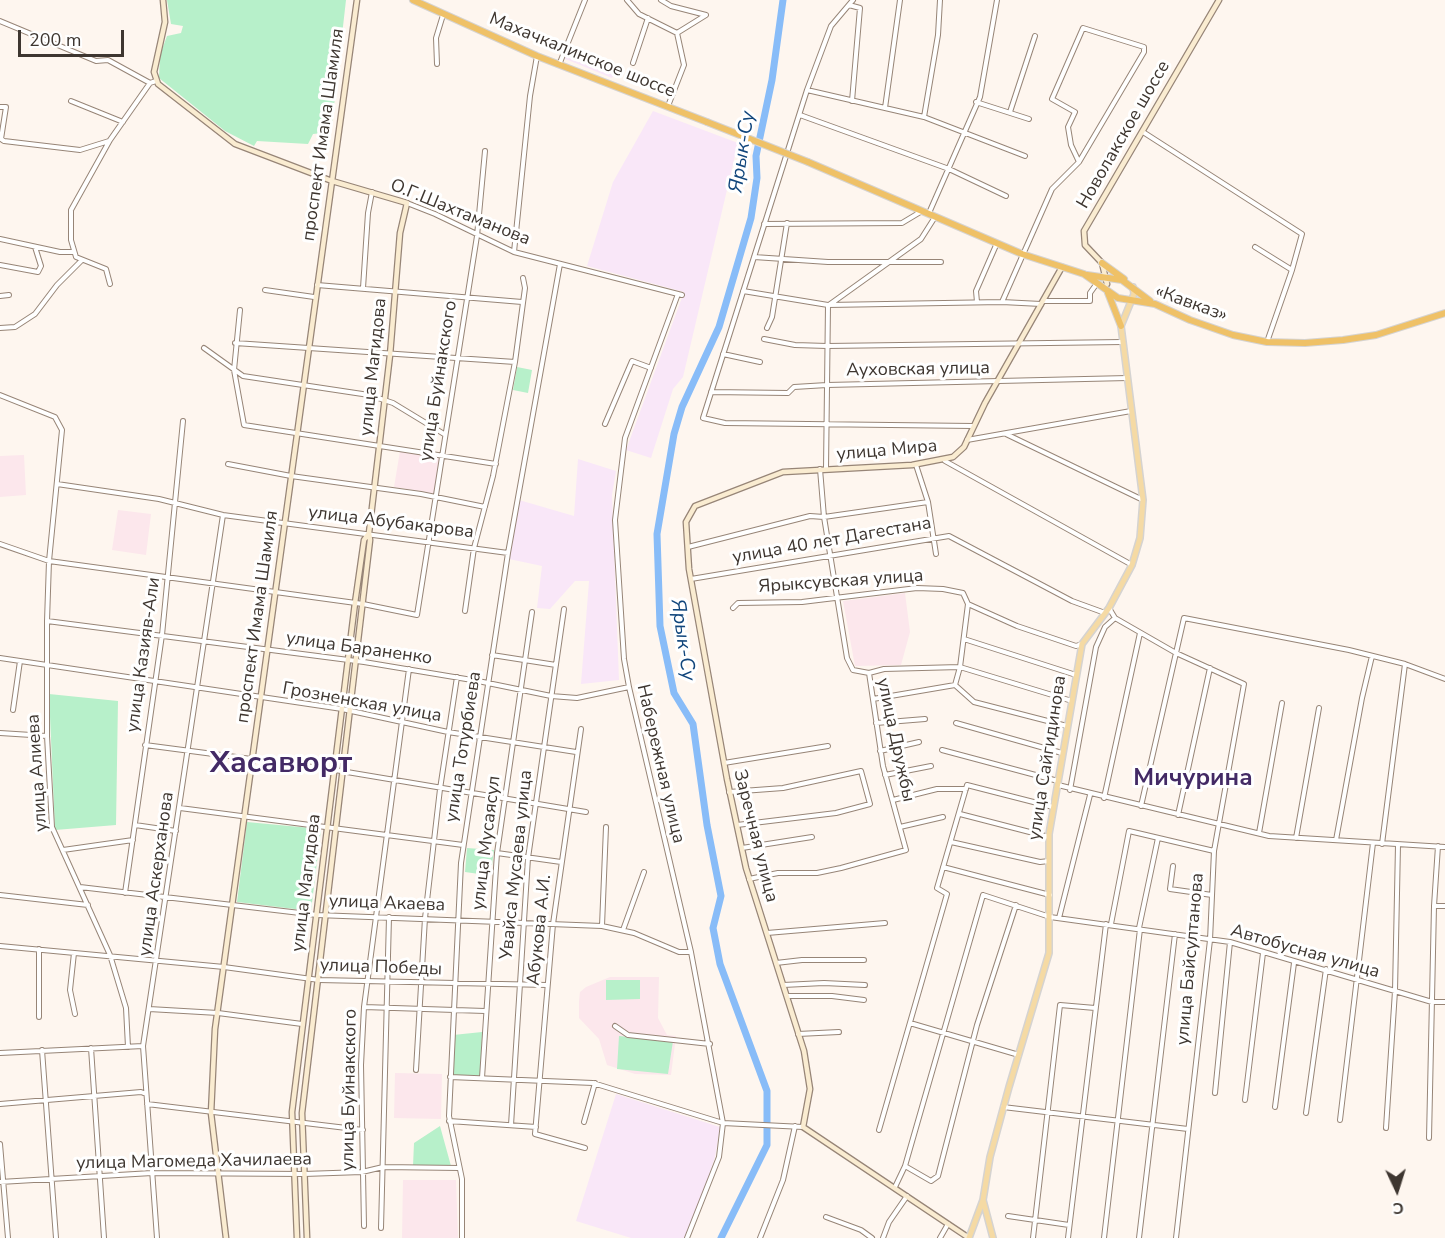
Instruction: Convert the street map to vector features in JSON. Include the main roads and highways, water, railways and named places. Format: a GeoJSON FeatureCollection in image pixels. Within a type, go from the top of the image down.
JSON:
{"type":"FeatureCollection","features":[{"type":"Feature","properties":{"kind":"highway","name":"Махачкалинское шоссе"},"geometry":{"type":"LineString","coordinates":[[413,0],[537,56],[808,162]]}},
{"type":"Feature","properties":{"kind":"highway","name":"«Кавказ»"},"geometry":{"type":"LineString","coordinates":[[808,162],[1023,254],[1084,274],[1107,292],[1131,300],[1155,304],[1190,320],[1233,335],[1267,342],[1305,343],[1376,335],[1445,312]]}},
{"type":"Feature","properties":{"kind":"highway"},"geometry":{"type":"LineString","coordinates":[[1102,263],[1155,304]]}},
{"type":"Feature","properties":{"kind":"highway"},"geometry":{"type":"LineString","coordinates":[[1084,274],[1131,285]]}},
{"type":"Feature","properties":{"kind":"highway"},"geometry":{"type":"LineString","coordinates":[[1107,292],[1121,326]]}},
{"type":"Feature","properties":{"kind":"main road","name":"О.Г.Шахтаманова"},"geometry":{"type":"LineString","coordinates":[[163,0],[165,22],[156,56],[156,81],[235,144],[332,181],[408,203]]}},
{"type":"Feature","properties":{"kind":"main road","name":"проспект Имама Шамиля"},"geometry":{"type":"LineString","coordinates":[[226,1238],[211,1113],[211,1087],[218,1013],[304,387],[314,297],[357,0]]}},
{"type":"Feature","properties":{"kind":"main road","name":"Новолакское шоссе"},"geometry":{"type":"LineString","coordinates":[[1110,280],[1102,263],[1085,245],[1084,231],[1219,0]]}},
{"type":"Feature","properties":{"kind":"main road","name":"улица Магидова"},"geometry":{"type":"LineString","coordinates":[[307,1238],[302,1124],[363,604],[390,355],[400,233],[408,203]]}},
{"type":"Feature","properties":{"kind":"main road","name":"улица Мира"},"geometry":{"type":"LineString","coordinates":[[686,522],[695,506],[783,472],[916,465],[945,461],[959,453],[1062,267]]}},
{"type":"Feature","properties":{"kind":"main road"},"geometry":{"type":"LineString","coordinates":[[1107,292],[1110,280]]}},
{"type":"Feature","properties":{"kind":"main road"},"geometry":{"type":"LineString","coordinates":[[1121,326],[1131,300],[1131,285]]}},
{"type":"Feature","properties":{"kind":"main road","name":"улица Сайгидинова"},"geometry":{"type":"LineString","coordinates":[[969,1238],[983,1200],[990,1157],[1003,1107],[1049,953],[1051,895],[1049,837],[1082,644],[1107,610],[1132,565],[1140,538],[1143,500],[1121,326]]}},
{"type":"Feature","properties":{"kind":"main road","name":"Заречная улица"},"geometry":{"type":"LineString","coordinates":[[686,522],[691,579],[736,825],[766,933],[798,1034],[810,1089],[803,1127],[969,1238]]}},
{"type":"Feature","properties":{"kind":"main road","name":"улица Магидова"},"geometry":{"type":"LineString","coordinates":[[297,1238],[291,1123],[355,603],[364,540],[369,533]]}},
{"type":"Feature","properties":{"kind":"main road"},"geometry":{"type":"LineString","coordinates":[[983,1200],[993,1238]]}},
{"type":"Feature","properties":{"kind":"waterway","name":"Ярык-Су"},"geometry":{"type":"LineString","coordinates":[[721,1238],[767,1145],[767,1091],[720,964],[713,928],[721,896],[707,825],[693,724],[674,693],[660,626],[657,534],[674,434],[682,407],[719,327],[751,218],[757,178],[756,156],[772,80],[783,0]]}},
{"type":"Feature","properties":{"kind":"district","name":"Хасавюрт"},"geometry":{"type":"Point","coordinates":[281,765]}},
{"type":"Feature","properties":{"kind":"district","name":"Мичурина"},"geometry":{"type":"Point","coordinates":[1193,779]}}]}
